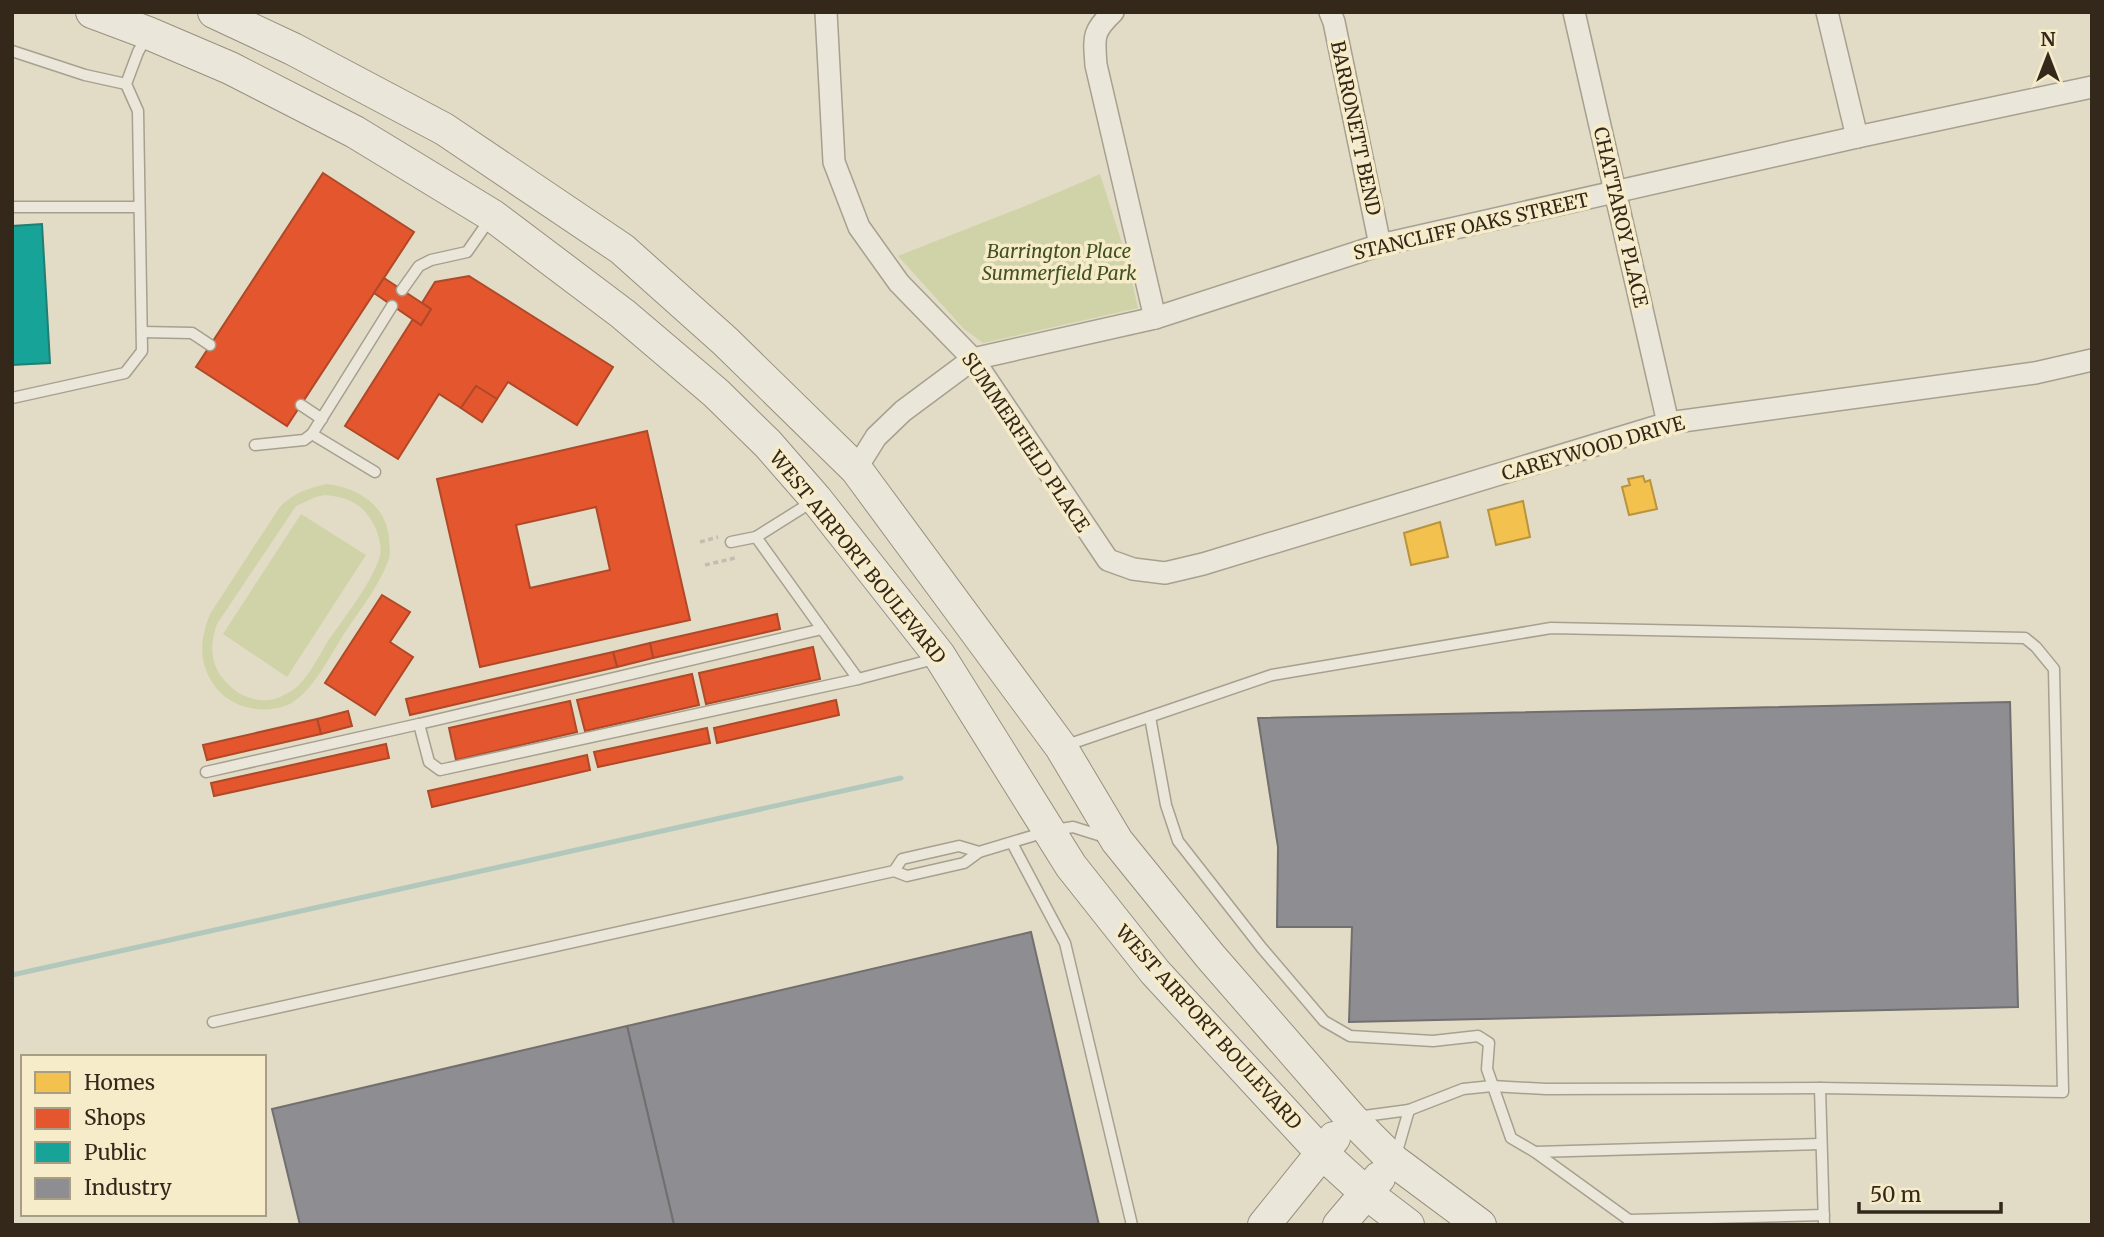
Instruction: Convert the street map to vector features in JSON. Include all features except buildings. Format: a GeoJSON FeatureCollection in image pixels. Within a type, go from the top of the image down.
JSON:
{"type":"FeatureCollection","features":[{"type":"Feature","properties":{"kind":"main road","name":"WEST AIRPORT BOULEVARD"},"geometry":{"type":"LineString","coordinates":[[92,12],[154,23],[230,68],[355,132],[493,216],[623,314],[716,393],[768,444],[816,499],[940,657],[1071,866],[1155,972],[1322,1153],[1366,1193],[1408,1225]]}},
{"type":"Feature","properties":{"kind":"main road"},"geometry":{"type":"LineString","coordinates":[[214,12],[293,49],[444,129],[622,249],[725,341],[856,469],[1061,747],[1117,841],[1210,956],[1351,1118],[1394,1161],[1480,1225]]}},
{"type":"Feature","properties":{"kind":"main road"},"geometry":{"type":"LineString","coordinates":[[493,216],[519,179]]}},
{"type":"Feature","properties":{"kind":"main road"},"geometry":{"type":"LineString","coordinates":[[816,499],[856,469]]}},
{"type":"Feature","properties":{"kind":"main road"},"geometry":{"type":"LineString","coordinates":[[940,657],[977,631]]}},
{"type":"Feature","properties":{"kind":"main road"},"geometry":{"type":"LineString","coordinates":[[1264,1225],[1351,1118]]}},
{"type":"Feature","properties":{"kind":"main road"},"geometry":{"type":"LineString","coordinates":[[1339,1225],[1394,1161]]}},
{"type":"Feature","properties":{"kind":"street","name":"SUMMERFIELD PLACE"},"geometry":{"type":"LineString","coordinates":[[827,12],[834,162],[859,226],[900,284],[973,359],[1108,560],[1133,569],[1166,573],[1203,565]]}},
{"type":"Feature","properties":{"kind":"street"},"geometry":{"type":"LineString","coordinates":[[1113,12],[1100,24],[1094,39],[1096,65],[1155,318]]}},
{"type":"Feature","properties":{"kind":"street","name":"BARRONETT BEND"},"geometry":{"type":"LineString","coordinates":[[1330,12],[1380,245]]}},
{"type":"Feature","properties":{"kind":"street","name":"CHATTAROY PLACE"},"geometry":{"type":"LineString","coordinates":[[1574,12],[1668,423]]}},
{"type":"Feature","properties":{"kind":"street"},"geometry":{"type":"LineString","coordinates":[[1827,12],[1857,137]]}},
{"type":"Feature","properties":{"kind":"street","name":"STANCLIFF OAKS STREET"},"geometry":{"type":"LineString","coordinates":[[856,469],[876,437],[903,411],[973,359],[1155,318],[1380,245],[2092,87]]}},
{"type":"Feature","properties":{"kind":"street","name":"CAREYWOOD DRIVE"},"geometry":{"type":"LineString","coordinates":[[1203,565],[1668,423],[2035,373],[2092,360]]}},
{"type":"Feature","properties":{"kind":"lane"},"geometry":{"type":"LineString","coordinates":[[12,398],[125,373],[142,351],[138,111],[126,84],[138,52],[154,23]]}},
{"type":"Feature","properties":{"kind":"lane"},"geometry":{"type":"LineString","coordinates":[[12,51],[85,75],[126,84]]}},
{"type":"Feature","properties":{"kind":"lane"},"geometry":{"type":"LineString","coordinates":[[12,207],[139,207]]}},
{"type":"Feature","properties":{"kind":"lane"},"geometry":{"type":"LineString","coordinates":[[402,290],[419,266],[431,260],[467,251],[493,216]]}},
{"type":"Feature","properties":{"kind":"lane"},"geometry":{"type":"LineString","coordinates":[[255,445],[304,440],[312,434],[392,306]]}},
{"type":"Feature","properties":{"kind":"lane"},"geometry":{"type":"LineString","coordinates":[[142,332],[192,333],[211,345]]}},
{"type":"Feature","properties":{"kind":"lane"},"geometry":{"type":"LineString","coordinates":[[301,405],[322,419]]}},
{"type":"Feature","properties":{"kind":"lane"},"geometry":{"type":"LineString","coordinates":[[312,434],[374,472]]}},
{"type":"Feature","properties":{"kind":"lane"},"geometry":{"type":"LineString","coordinates":[[731,542],[756,537],[816,499]]}},
{"type":"Feature","properties":{"kind":"lane"},"geometry":{"type":"LineString","coordinates":[[756,537],[859,679]]}},
{"type":"Feature","properties":{"kind":"lane"},"geometry":{"type":"LineString","coordinates":[[1061,747],[1272,675],[1551,628],[2025,638],[2036,647],[2053,669],[2063,1092],[1820,1088],[1546,1089],[1492,1086],[1463,1089],[1409,1110],[1351,1118]]}},
{"type":"Feature","properties":{"kind":"lane"},"geometry":{"type":"LineString","coordinates":[[205,772],[822,629]]}},
{"type":"Feature","properties":{"kind":"lane"},"geometry":{"type":"LineString","coordinates":[[419,724],[429,762],[440,770],[859,679],[940,657]]}},
{"type":"Feature","properties":{"kind":"lane"},"geometry":{"type":"LineString","coordinates":[[1150,717],[1166,805],[1178,841],[1228,906],[1324,1021],[1350,1036],[1433,1041],[1478,1036],[1489,1043],[1487,1069],[1511,1139],[1535,1152],[1632,1222],[1824,1220],[1820,1088]]}},
{"type":"Feature","properties":{"kind":"lane"},"geometry":{"type":"LineString","coordinates":[[213,1022],[894,871],[906,876],[964,863],[979,852],[1049,831],[1073,827],[1117,841]]}},
{"type":"Feature","properties":{"kind":"lane"},"geometry":{"type":"LineString","coordinates":[[1012,843],[1065,943],[1132,1225]]}},
{"type":"Feature","properties":{"kind":"lane"},"geometry":{"type":"LineString","coordinates":[[894,871],[902,859],[959,846],[979,852]]}},
{"type":"Feature","properties":{"kind":"lane"},"geometry":{"type":"LineString","coordinates":[[1394,1161],[1409,1110]]}},
{"type":"Feature","properties":{"kind":"lane"},"geometry":{"type":"LineString","coordinates":[[1535,1152],[1820,1144]]}},
{"type":"Feature","properties":{"kind":"path"},"geometry":{"type":"LineString","coordinates":[[700,542],[719,536]]}},
{"type":"Feature","properties":{"kind":"path"},"geometry":{"type":"LineString","coordinates":[[705,565],[735,558]]}},
{"type":"Feature","properties":{"kind":"green space","name":"Barrington Place Summerfield Park"},"geometry":{"type":"Polygon","coordinates":[[[1100,174],[1127,259],[1138,308],[983,343],[964,329],[898,256],[1025,206],[1100,174]]]}},
{"type":"Feature","properties":{"kind":"green space"},"geometry":{"type":"Polygon","coordinates":[[[326,484],[358,493],[376,507],[387,526],[389,559],[368,599],[318,676],[302,695],[294,702],[276,708],[258,709],[239,705],[217,689],[206,671],[202,644],[210,614],[279,508],[295,495],[326,484]],[[325,495],[296,506],[217,624],[212,648],[214,663],[227,683],[244,696],[258,700],[273,699],[298,686],[375,569],[380,544],[372,521],[356,504],[325,495]]]}},
{"type":"Feature","properties":{"kind":"green space"},"geometry":{"type":"Polygon","coordinates":[[[301,514],[366,555],[287,677],[223,634],[301,514]]]}},
{"type":"Feature","properties":{"kind":"waterway"},"geometry":{"type":"LineString","coordinates":[[12,975],[901,778]]}}]}
